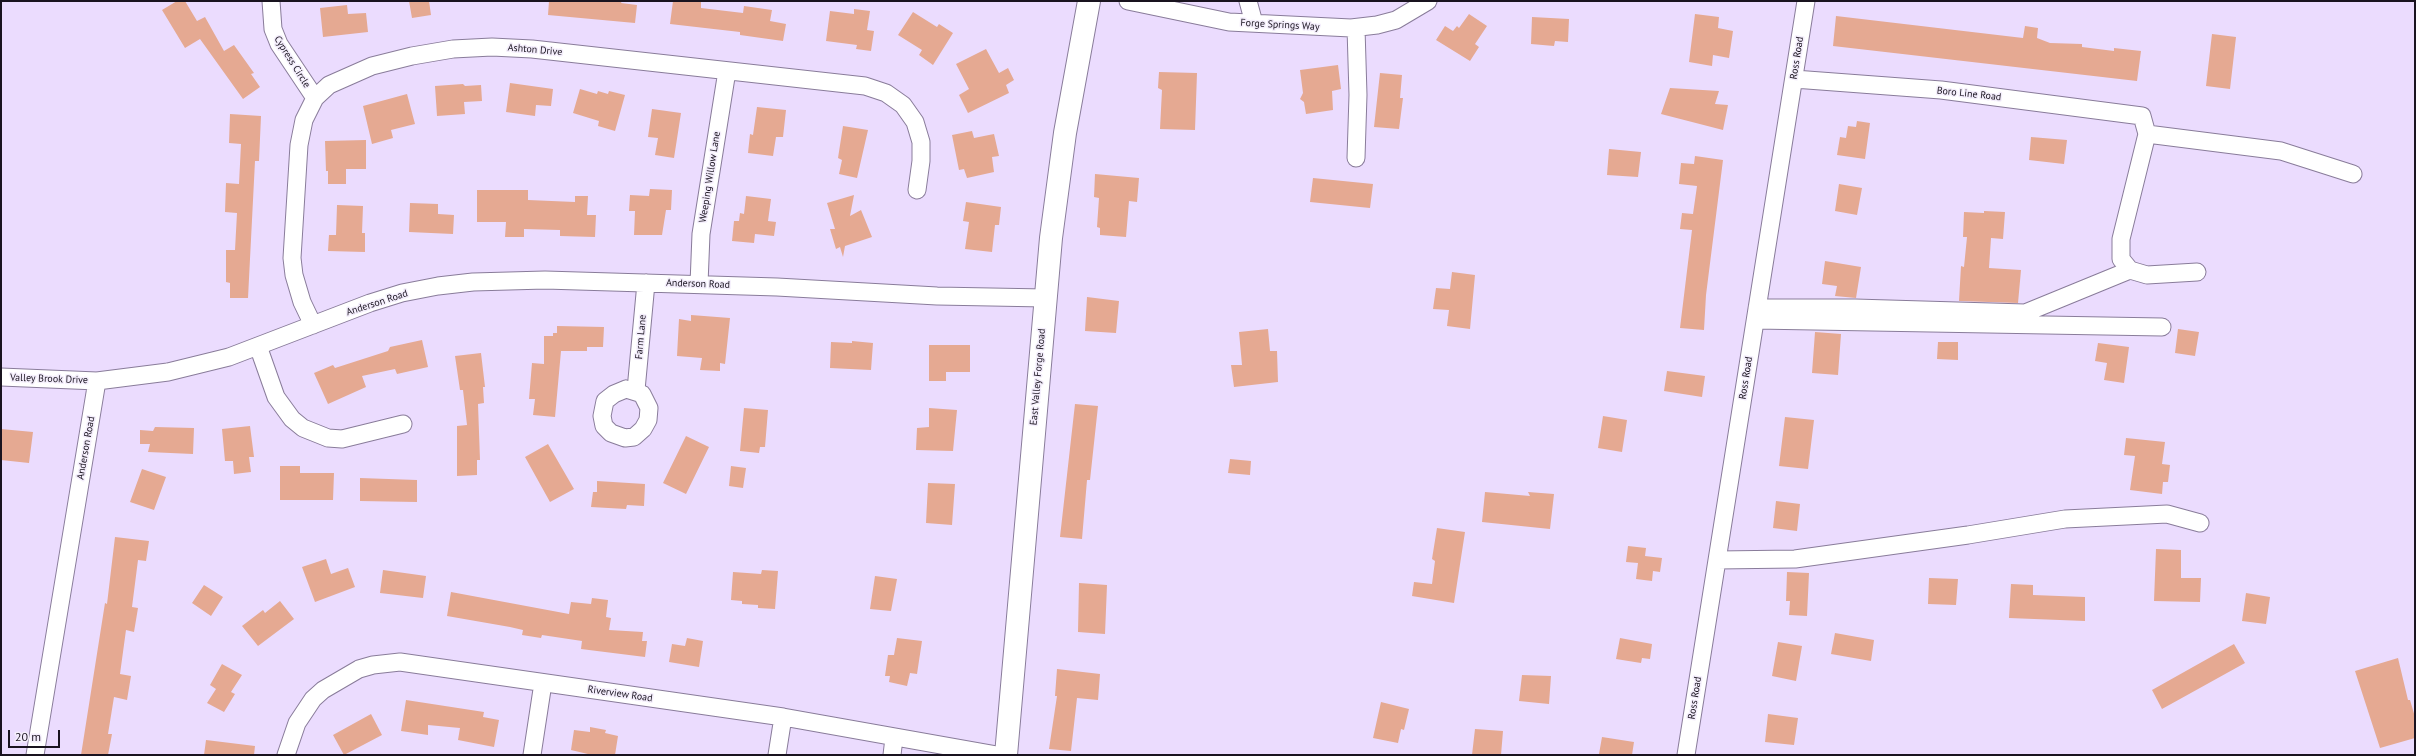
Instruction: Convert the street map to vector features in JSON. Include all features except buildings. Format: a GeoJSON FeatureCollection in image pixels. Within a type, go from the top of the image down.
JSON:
{"type":"FeatureCollection","features":[{"type":"Feature","properties":{"kind":"main road","name":"East Valley Forge Road"},"geometry":{"type":"LineString","coordinates":[[1006,755],[1044,298],[1065,132],[1089,1]]}},
{"type":"Feature","properties":{"kind":"street","name":"Cypress Circle"},"geometry":{"type":"LineString","coordinates":[[270,1],[273,29],[279,44],[315,98]]}},
{"type":"Feature","properties":{"kind":"street","name":"Forge Springs Way"},"geometry":{"type":"LineString","coordinates":[[1128,1],[1229,22],[1356,28],[1396,20],[1428,1]]}},
{"type":"Feature","properties":{"kind":"street"},"geometry":{"type":"LineString","coordinates":[[1248,1],[1254,23]]}},
{"type":"Feature","properties":{"kind":"street","name":"Ross Road"},"geometry":{"type":"LineString","coordinates":[[1686,755],[1806,1]]}},
{"type":"Feature","properties":{"kind":"street"},"geometry":{"type":"LineString","coordinates":[[1356,28],[1358,95],[1356,158]]}},
{"type":"Feature","properties":{"kind":"street","name":"Ashton Drive"},"geometry":{"type":"LineString","coordinates":[[313,325],[302,302],[294,275],[292,258],[299,145],[304,120],[315,98],[329,85],[372,66],[412,56],[476,48],[532,49],[865,86],[886,93],[903,105],[915,122],[921,142],[921,161],[917,190]]}},
{"type":"Feature","properties":{"kind":"street","name":"Weeping Willow Lane"},"geometry":{"type":"LineString","coordinates":[[699,284],[701,234],[727,71]]}},
{"type":"Feature","properties":{"kind":"street","name":"Boro Line Road"},"geometry":{"type":"LineString","coordinates":[[1794,79],[1941,90],[2142,116],[2146,134]]}},
{"type":"Feature","properties":{"kind":"street"},"geometry":{"type":"LineString","coordinates":[[2197,272],[2147,276],[2130,270],[2120,259],[2121,239],[2146,134],[2281,151],[2353,174]]}},
{"type":"Feature","properties":{"kind":"street"},"geometry":{"type":"LineString","coordinates":[[1756,314],[1855,308],[2025,313],[2130,270]]}},
{"type":"Feature","properties":{"kind":"street","name":"Anderson Road"},"geometry":{"type":"LineString","coordinates":[[35,755],[97,381],[135,377],[201,365],[258,346],[370,303],[438,286],[506,280],[699,284],[1044,298]]}},
{"type":"Feature","properties":{"kind":"street","name":"Farm Lane"},"geometry":{"type":"LineString","coordinates":[[636,390],[646,283]]}},
{"type":"Feature","properties":{"kind":"street"},"geometry":{"type":"LineString","coordinates":[[1756,314],[2162,327]]}},
{"type":"Feature","properties":{"kind":"street"},"geometry":{"type":"LineString","coordinates":[[258,346],[276,397],[292,419],[303,428],[328,438],[342,439],[404,424]]}},
{"type":"Feature","properties":{"kind":"street","name":"Valley Brook Drive"},"geometry":{"type":"LineString","coordinates":[[1,377],[97,381]]}},
{"type":"Feature","properties":{"kind":"street"},"geometry":{"type":"LineString","coordinates":[[1717,560],[1795,559],[1964,536],[2065,519],[2167,514],[2200,524]]}},
{"type":"Feature","properties":{"kind":"street","name":"Riverview Road"},"geometry":{"type":"LineString","coordinates":[[286,755],[297,723],[313,699],[332,683],[359,669],[387,663],[415,664],[783,717],[894,738],[997,755]]}},
{"type":"Feature","properties":{"kind":"street"},"geometry":{"type":"LineString","coordinates":[[532,755],[543,683]]}},
{"type":"Feature","properties":{"kind":"street"},"geometry":{"type":"LineString","coordinates":[[777,755],[783,717]]}},
{"type":"Feature","properties":{"kind":"street"},"geometry":{"type":"LineString","coordinates":[[892,755],[894,738]]}}]}
